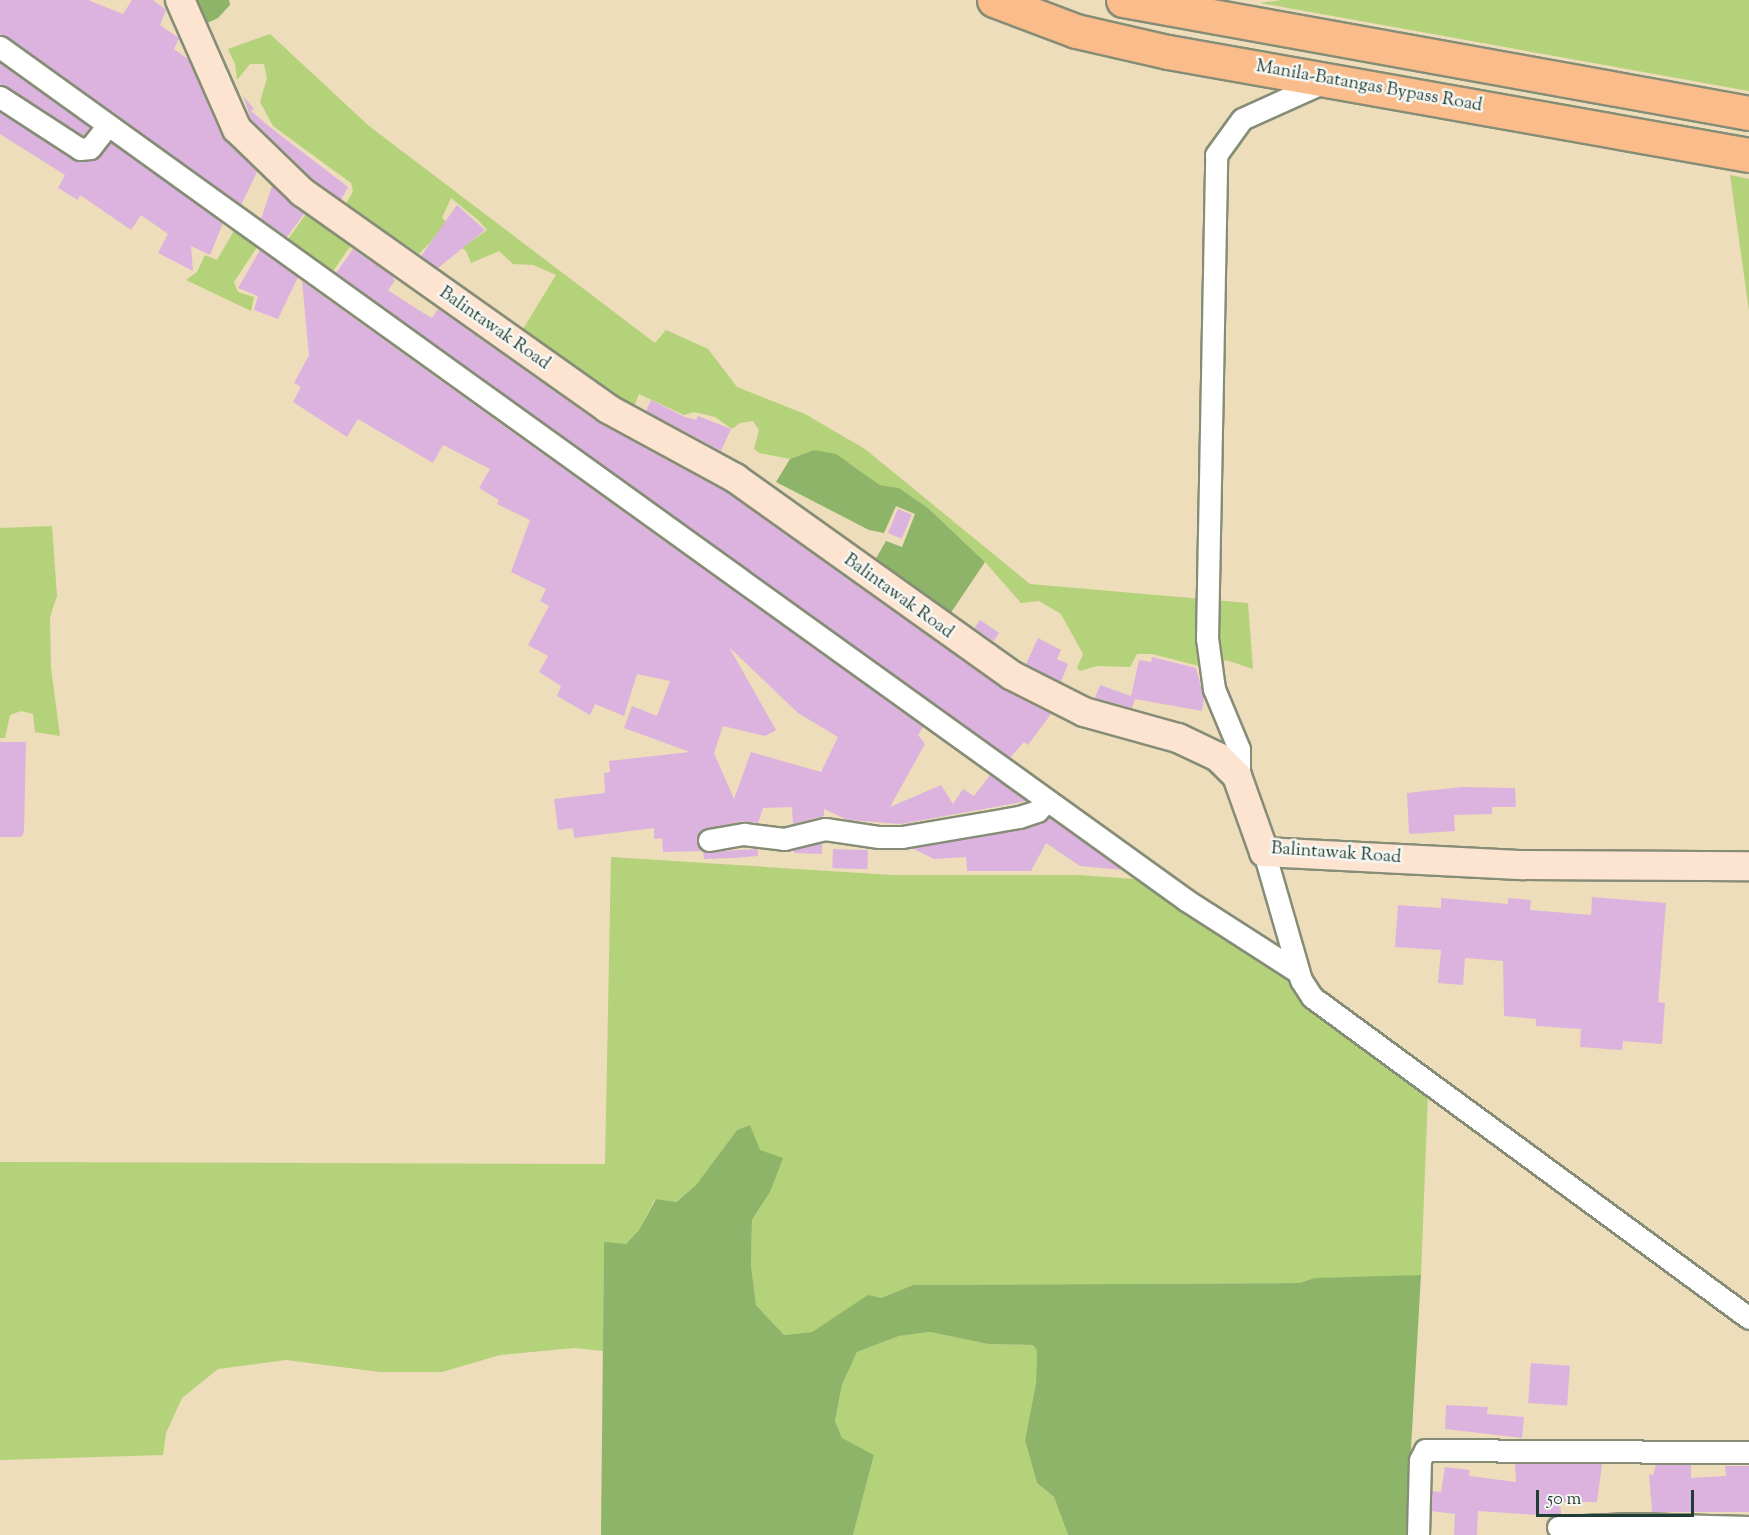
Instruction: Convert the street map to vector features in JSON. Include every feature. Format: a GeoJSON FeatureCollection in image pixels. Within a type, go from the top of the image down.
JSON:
{"type":"FeatureCollection","features":[{"type":"Feature","properties":{"kind":"highway","name":"Manila-Batangas Bypass Road"},"geometry":{"type":"LineString","coordinates":[[994,0],[1076,31],[1123,42],[1749,155]]}},
{"type":"Feature","properties":{"kind":"highway"},"geometry":{"type":"LineString","coordinates":[[1124,0],[1749,113]]}},
{"type":"Feature","properties":{"kind":"highway"},"geometry":{"type":"LineString","coordinates":[[1369,87],[1377,46]]}},
{"type":"Feature","properties":{"kind":"street","name":"Balintawak Road"},"geometry":{"type":"LineString","coordinates":[[180,0],[237,129],[278,172],[313,201],[608,409],[735,478],[1011,675],[1084,712],[1201,747],[1229,766],[1239,781],[1264,852],[1524,865],[1749,866]]}},
{"type":"Feature","properties":{"kind":"street"},"geometry":{"type":"LineString","coordinates":[[0,48],[1186,900],[1298,972]]}},
{"type":"Feature","properties":{"kind":"street"},"geometry":{"type":"LineString","coordinates":[[1239,781],[1239,749],[1214,689],[1207,638],[1216,155],[1242,119],[1329,80]]}},
{"type":"Feature","properties":{"kind":"street"},"geometry":{"type":"LineString","coordinates":[[0,97],[80,149],[90,148],[108,125]]}},
{"type":"Feature","properties":{"kind":"street"},"geometry":{"type":"LineString","coordinates":[[709,840],[744,834],[784,839],[825,829],[879,837],[902,837],[1019,817],[1037,811],[1047,801]]}},
{"type":"Feature","properties":{"kind":"street"},"geometry":{"type":"LineString","coordinates":[[1264,852],[1298,972],[1309,994],[1338,1018],[1749,1318]]}},
{"type":"Feature","properties":{"kind":"street"},"geometry":{"type":"LineString","coordinates":[[1418,1535],[1420,1460],[1426,1449],[1749,1452]]}},
{"type":"Feature","properties":{"kind":"street"},"geometry":{"type":"LineString","coordinates":[[1558,1527],[1610,1524],[1749,1527]]}},
{"type":"Feature","properties":{"kind":"green space"},"geometry":{"type":"Polygon","coordinates":[[[187,0],[229,0],[230,5],[218,18],[201,26],[187,0]]]}},
{"type":"Feature","properties":{"kind":"green space"},"geometry":{"type":"Polygon","coordinates":[[[1282,0],[1749,0],[1749,91],[1260,3],[1282,0]]]}},
{"type":"Feature","properties":{"kind":"green space"},"geometry":{"type":"Polygon","coordinates":[[[270,34],[369,126],[655,343],[666,330],[708,349],[737,387],[805,414],[865,449],[1030,584],[1248,603],[1253,669],[1226,660],[1211,669],[1152,654],[1137,654],[1130,667],[1097,666],[1080,671],[1077,668],[1083,654],[1061,614],[1039,601],[1021,603],[985,562],[928,508],[899,488],[880,485],[849,463],[814,450],[790,459],[759,453],[754,449],[759,430],[753,421],[740,423],[732,429],[715,417],[694,412],[684,415],[639,394],[632,411],[541,352],[545,345],[523,329],[556,275],[533,265],[513,264],[499,251],[471,263],[466,251],[440,232],[419,254],[346,204],[353,191],[351,183],[273,126],[260,102],[267,78],[264,64],[250,64],[237,80],[235,64],[228,49],[270,34]],[[451,198],[442,218],[469,243],[487,230],[451,198]]]}},
{"type":"Feature","properties":{"kind":"green space"},"geometry":{"type":"Polygon","coordinates":[[[1730,175],[1749,179],[1749,311],[1730,175]]]}},
{"type":"Feature","properties":{"kind":"green space"},"geometry":{"type":"Polygon","coordinates":[[[310,208],[355,240],[333,271],[288,240],[310,208]]]}},
{"type":"Feature","properties":{"kind":"green space"},"geometry":{"type":"Polygon","coordinates":[[[238,224],[261,241],[234,282],[238,292],[254,297],[251,311],[186,280],[197,272],[205,255],[217,260],[238,224]]]}},
{"type":"Feature","properties":{"kind":"green space"},"geometry":{"type":"Polygon","coordinates":[[[814,450],[836,454],[880,485],[899,488],[928,508],[985,562],[946,620],[871,567],[886,541],[902,547],[915,514],[896,506],[884,533],[869,530],[776,482],[790,459],[814,450]]]}},
{"type":"Feature","properties":{"kind":"green space"},"geometry":{"type":"Polygon","coordinates":[[[52,526],[57,596],[50,617],[51,668],[60,736],[35,732],[33,714],[21,711],[10,715],[5,738],[0,738],[0,528],[52,526]]]}},
{"type":"Feature","properties":{"kind":"green space"},"geometry":{"type":"Polygon","coordinates":[[[611,857],[892,875],[1079,875],[1148,880],[1295,979],[1298,994],[1306,1004],[1428,1094],[1421,1275],[1300,1283],[913,1285],[835,1317],[812,1332],[784,1335],[756,1305],[751,1265],[752,1220],[770,1192],[750,1125],[737,1130],[696,1185],[675,1202],[655,1199],[639,1230],[626,1244],[604,1243],[603,1351],[574,1348],[500,1355],[442,1372],[380,1372],[286,1360],[218,1369],[182,1398],[166,1433],[163,1455],[0,1460],[0,1162],[605,1164],[611,857]]]}},
{"type":"Feature","properties":{"kind":"green space"},"geometry":{"type":"Polygon","coordinates":[[[750,1125],[760,1150],[783,1158],[770,1192],[752,1220],[751,1265],[756,1305],[784,1335],[812,1332],[868,1295],[881,1298],[913,1285],[1300,1283],[1315,1278],[1421,1275],[1406,1535],[1068,1535],[1054,1497],[1037,1483],[1025,1440],[1036,1383],[1037,1351],[1033,1345],[988,1344],[930,1332],[899,1336],[857,1352],[842,1385],[835,1421],[842,1438],[874,1455],[853,1535],[601,1535],[604,1242],[626,1244],[639,1230],[656,1199],[676,1202],[696,1185],[737,1130],[750,1125]]]}},
{"type":"Feature","properties":{"kind":"green space"},"geometry":{"type":"Polygon","coordinates":[[[930,1332],[988,1344],[1033,1345],[1037,1351],[1036,1383],[1025,1440],[1037,1483],[1054,1497],[1068,1535],[853,1535],[874,1455],[842,1439],[835,1421],[842,1385],[857,1352],[899,1336],[930,1332]]]}},
{"type":"Feature","properties":{"kind":"building"},"geometry":{"type":"Polygon","coordinates":[[[0,0],[88,0],[123,14],[132,0],[153,0],[166,10],[160,25],[179,38],[174,49],[188,59],[222,136],[257,172],[241,205],[0,34],[0,0]]]}},
{"type":"Feature","properties":{"kind":"building"},"geometry":{"type":"Polygon","coordinates":[[[0,63],[90,127],[83,136],[0,84],[0,63]]]}},
{"type":"Feature","properties":{"kind":"building"},"geometry":{"type":"Polygon","coordinates":[[[243,96],[254,109],[251,111],[348,187],[341,200],[313,179],[251,119],[243,96]]]}},
{"type":"Feature","properties":{"kind":"building"},"geometry":{"type":"Polygon","coordinates":[[[0,112],[74,160],[96,159],[111,142],[223,223],[210,255],[191,246],[193,271],[158,253],[168,234],[141,215],[131,230],[80,195],[78,200],[58,188],[65,175],[0,134],[0,112]]]}},
{"type":"Feature","properties":{"kind":"building"},"geometry":{"type":"Polygon","coordinates":[[[272,186],[304,214],[287,237],[261,219],[272,186]]]}},
{"type":"Feature","properties":{"kind":"building"},"geometry":{"type":"Polygon","coordinates":[[[457,205],[485,230],[438,268],[421,256],[457,205]]]}},
{"type":"Feature","properties":{"kind":"building"},"geometry":{"type":"Polygon","coordinates":[[[353,249],[392,276],[395,281],[388,290],[432,318],[438,309],[599,423],[726,492],[1002,689],[1051,714],[1028,745],[1024,742],[1010,758],[336,273],[353,249]]]}},
{"type":"Feature","properties":{"kind":"building"},"geometry":{"type":"Polygon","coordinates":[[[260,250],[298,277],[278,319],[254,310],[258,296],[238,288],[260,250]]]}},
{"type":"Feature","properties":{"kind":"building"},"geometry":{"type":"Polygon","coordinates":[[[302,281],[923,727],[918,735],[925,744],[890,807],[941,785],[953,804],[963,789],[974,796],[990,775],[1027,801],[901,824],[848,820],[824,809],[824,816],[793,824],[792,807],[763,808],[758,823],[742,821],[700,831],[697,843],[705,852],[758,849],[758,856],[734,858],[704,859],[703,851],[663,852],[662,838],[654,839],[654,828],[574,838],[573,828],[558,830],[554,799],[605,793],[604,773],[610,772],[609,761],[690,752],[624,728],[632,706],[657,716],[670,681],[637,674],[624,716],[595,704],[590,715],[557,696],[561,686],[539,672],[548,656],[528,645],[549,606],[540,601],[546,589],[511,572],[530,520],[497,504],[499,500],[479,488],[490,469],[443,445],[433,463],[358,419],[347,437],[293,402],[301,387],[294,383],[309,355],[302,281]],[[729,647],[776,730],[765,736],[723,726],[714,753],[734,799],[751,752],[821,772],[838,737],[798,713],[729,647]]]}},
{"type":"Feature","properties":{"kind":"building"},"geometry":{"type":"Polygon","coordinates":[[[651,400],[685,417],[696,420],[698,416],[731,429],[721,451],[646,411],[651,400]]]}},
{"type":"Feature","properties":{"kind":"building"},"geometry":{"type":"Polygon","coordinates":[[[898,509],[912,515],[902,539],[888,533],[898,509]]]}},
{"type":"Feature","properties":{"kind":"building"},"geometry":{"type":"Polygon","coordinates":[[[980,620],[999,633],[993,641],[974,628],[980,620]]]}},
{"type":"Feature","properties":{"kind":"building"},"geometry":{"type":"Polygon","coordinates":[[[1038,638],[1061,650],[1057,659],[1068,664],[1061,682],[1026,664],[1038,638]]]}},
{"type":"Feature","properties":{"kind":"building"},"geometry":{"type":"Polygon","coordinates":[[[1152,657],[1196,668],[1204,698],[1202,711],[1135,699],[1132,708],[1095,698],[1100,685],[1131,696],[1139,660],[1151,662],[1152,657]]]}},
{"type":"Feature","properties":{"kind":"building"},"geometry":{"type":"Polygon","coordinates":[[[0,742],[26,742],[24,832],[21,837],[0,837],[0,742]]]}},
{"type":"Feature","properties":{"kind":"building"},"geometry":{"type":"Polygon","coordinates":[[[1462,787],[1515,788],[1516,807],[1492,807],[1492,814],[1454,815],[1455,831],[1409,834],[1407,793],[1462,787]]]}},
{"type":"Feature","properties":{"kind":"building"},"geometry":{"type":"Polygon","coordinates":[[[1049,817],[1123,870],[1080,866],[1046,843],[1031,871],[967,871],[966,857],[934,859],[912,848],[1021,830],[1049,817]]]}},
{"type":"Feature","properties":{"kind":"building"},"geometry":{"type":"Polygon","coordinates":[[[822,843],[822,854],[794,853],[794,850],[822,843]]]}},
{"type":"Feature","properties":{"kind":"building"},"geometry":{"type":"Polygon","coordinates":[[[833,849],[868,850],[867,869],[832,868],[833,849]]]}},
{"type":"Feature","properties":{"kind":"building"},"geometry":{"type":"Polygon","coordinates":[[[1592,897],[1666,903],[1658,1002],[1665,1003],[1662,1044],[1623,1041],[1622,1050],[1580,1047],[1581,1029],[1536,1026],[1536,1019],[1504,1016],[1503,961],[1465,958],[1463,985],[1438,983],[1441,950],[1395,947],[1398,905],[1441,908],[1441,898],[1508,904],[1508,898],[1531,900],[1530,910],[1591,915],[1592,897]]]}},
{"type":"Feature","properties":{"kind":"building"},"geometry":{"type":"Polygon","coordinates":[[[1531,1363],[1570,1366],[1567,1406],[1528,1403],[1531,1363]]]}},
{"type":"Feature","properties":{"kind":"building"},"geometry":{"type":"Polygon","coordinates":[[[1446,1405],[1488,1407],[1487,1414],[1524,1417],[1522,1438],[1445,1429],[1446,1405]]]}},
{"type":"Feature","properties":{"kind":"building"},"geometry":{"type":"Polygon","coordinates":[[[1515,1463],[1602,1464],[1597,1502],[1560,1502],[1561,1514],[1553,1516],[1478,1511],[1477,1535],[1454,1535],[1455,1514],[1431,1511],[1432,1491],[1441,1492],[1445,1467],[1470,1470],[1469,1476],[1516,1482],[1515,1463]]]}},
{"type":"Feature","properties":{"kind":"building"},"geometry":{"type":"Polygon","coordinates":[[[1656,1464],[1691,1464],[1691,1478],[1726,1476],[1725,1466],[1749,1466],[1749,1512],[1652,1512],[1649,1474],[1653,1475],[1656,1464]]]}}]}
